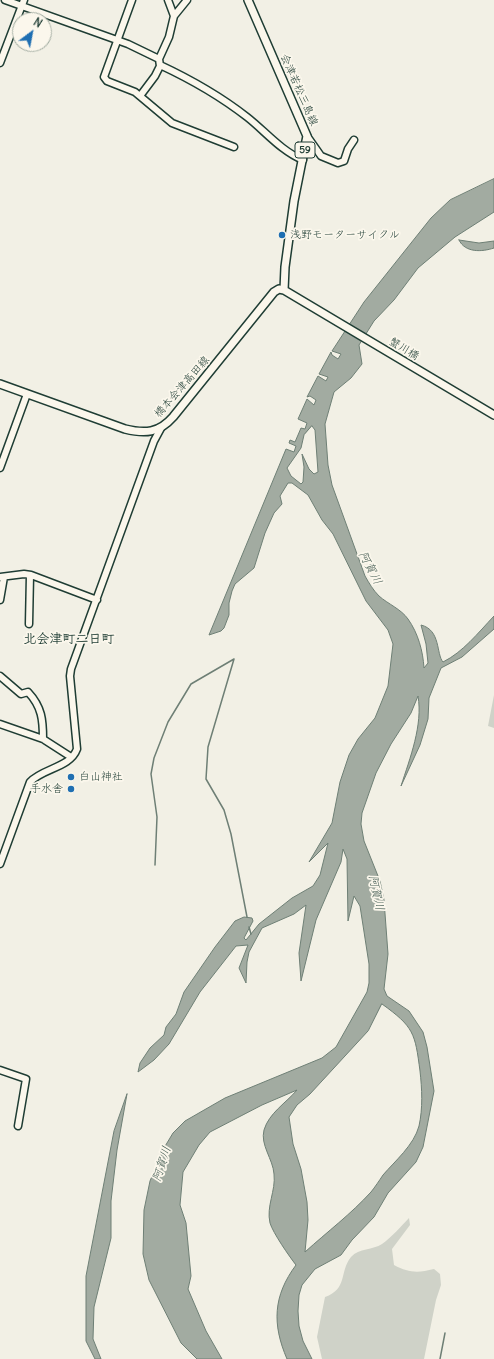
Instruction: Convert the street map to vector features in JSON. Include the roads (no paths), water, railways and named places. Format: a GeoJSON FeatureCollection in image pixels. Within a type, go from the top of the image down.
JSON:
{"type":"FeatureCollection","features":[{"type":"Feature","properties":{"kind":"main road","name":"会津若松三島線"},"geometry":{"type":"LineString","coordinates":[[248,0],[307,136],[294,201],[285,267],[284,290]]}},
{"type":"Feature","properties":{"kind":"main road","name":"橋本会津高田線"},"geometry":{"type":"LineString","coordinates":[[0,384],[125,429],[143,433],[161,428],[168,423],[188,399],[274,292],[279,289],[284,290]]}},
{"type":"Feature","properties":{"kind":"main road","name":"蟹川橋"},"geometry":{"type":"LineString","coordinates":[[284,290],[494,415]]}},
{"type":"Feature","properties":{"kind":"street"},"geometry":{"type":"LineString","coordinates":[[5,0],[23,3],[138,48],[159,62],[192,80],[246,116],[277,143],[303,160]]}},
{"type":"Feature","properties":{"kind":"street"},"geometry":{"type":"LineString","coordinates":[[132,0],[104,77],[107,81],[135,92],[172,123],[234,147]]}},
{"type":"Feature","properties":{"kind":"street"},"geometry":{"type":"LineString","coordinates":[[168,0],[174,16]]}},
{"type":"Feature","properties":{"kind":"street"},"geometry":{"type":"LineString","coordinates":[[140,96],[149,87],[170,37],[174,16],[187,0]]}},
{"type":"Feature","properties":{"kind":"street"},"geometry":{"type":"LineString","coordinates":[[0,63],[23,3]]}},
{"type":"Feature","properties":{"kind":"street"},"geometry":{"type":"LineString","coordinates":[[307,136],[321,156],[338,163],[344,161],[348,149],[354,140]]}},
{"type":"Feature","properties":{"kind":"street"},"geometry":{"type":"LineString","coordinates":[[0,468],[27,394]]}},
{"type":"Feature","properties":{"kind":"street"},"geometry":{"type":"LineString","coordinates":[[0,864],[30,782],[71,758],[76,752],[77,746],[70,676],[154,441],[161,428]]}},
{"type":"Feature","properties":{"kind":"street"},"geometry":{"type":"LineString","coordinates":[[0,600],[2,577],[30,575],[97,600]]}},
{"type":"Feature","properties":{"kind":"street"},"geometry":{"type":"LineString","coordinates":[[29,624],[30,575]]}},
{"type":"Feature","properties":{"kind":"street"},"geometry":{"type":"LineString","coordinates":[[1,679],[21,694],[28,692],[39,705],[42,718],[43,739]]}},
{"type":"Feature","properties":{"kind":"street"},"geometry":{"type":"LineString","coordinates":[[0,724],[43,739],[71,758]]}},
{"type":"Feature","properties":{"kind":"street"},"geometry":{"type":"LineString","coordinates":[[0,1070],[26,1079],[18,1126]]}},
{"type":"Feature","properties":{"kind":"water","name":"阿賀川"},"geometry":{"type":"Polygon","coordinates":[[[494,179],[494,212],[455,237],[418,268],[394,300],[374,321],[359,345],[362,364],[351,378],[334,392],[325,424],[328,465],[332,485],[365,576],[379,596],[402,612],[412,624],[419,642],[424,668],[428,663],[426,644],[421,625],[432,632],[435,637],[443,662],[464,648],[494,616],[494,629],[462,657],[441,668],[429,698],[428,719],[420,745],[401,786],[415,741],[419,718],[418,696],[411,713],[391,744],[376,773],[362,813],[361,824],[364,841],[380,881],[384,900],[388,954],[384,989],[387,996],[409,1011],[423,1032],[427,1047],[434,1091],[423,1147],[416,1162],[388,1193],[374,1217],[352,1240],[341,1255],[315,1269],[302,1285],[299,1295],[299,1326],[303,1341],[312,1359],[287,1359],[279,1334],[277,1310],[283,1288],[296,1265],[285,1250],[270,1223],[269,1211],[274,1186],[274,1174],[263,1136],[266,1124],[270,1118],[297,1090],[262,1105],[210,1132],[199,1145],[183,1172],[180,1205],[186,1223],[191,1276],[188,1289],[206,1331],[222,1359],[197,1359],[181,1343],[149,1280],[143,1254],[144,1210],[150,1181],[164,1148],[173,1133],[185,1121],[225,1098],[322,1058],[336,1047],[367,992],[369,983],[369,964],[360,906],[354,896],[348,921],[347,859],[343,849],[341,862],[316,920],[301,981],[299,953],[306,905],[294,914],[262,928],[249,952],[246,983],[239,968],[248,945],[236,946],[200,992],[169,1044],[154,1060],[138,1072],[140,1063],[150,1048],[164,1035],[166,1027],[176,1014],[184,992],[235,921],[244,917],[252,918],[253,921],[244,938],[246,940],[259,924],[292,898],[313,886],[320,875],[328,843],[309,862],[332,823],[340,782],[349,755],[358,739],[375,718],[388,686],[393,644],[388,630],[366,601],[333,534],[322,520],[308,495],[292,483],[288,483],[280,496],[282,504],[274,513],[265,533],[254,568],[235,584],[229,603],[229,615],[224,628],[221,631],[209,635],[286,449],[294,452],[296,446],[289,443],[290,440],[295,442],[301,428],[305,429],[307,423],[298,419],[307,399],[314,405],[316,400],[310,396],[307,397],[318,376],[326,381],[328,377],[319,374],[331,352],[332,355],[338,359],[341,354],[332,351],[364,302],[431,218],[450,200],[494,179]],[[312,426],[304,435],[301,448],[287,468],[291,476],[301,484],[303,482],[304,467],[302,454],[309,469],[314,474],[318,472],[315,430],[312,426]],[[382,1004],[368,1031],[310,1094],[297,1105],[289,1117],[293,1144],[301,1169],[307,1202],[308,1220],[305,1252],[371,1192],[383,1175],[409,1146],[417,1133],[422,1105],[418,1058],[414,1039],[407,1025],[382,1004]]]}},
{"type":"Feature","properties":{"kind":"water"},"geometry":{"type":"Polygon","coordinates":[[[459,240],[479,243],[494,241],[494,248],[479,251],[474,250],[465,247],[459,240]]]}},
{"type":"Feature","properties":{"kind":"water"},"geometry":{"type":"Polygon","coordinates":[[[127,1094],[117,1150],[111,1201],[111,1238],[94,1307],[93,1339],[101,1359],[95,1359],[86,1341],[86,1276],[114,1131],[127,1094]]]}},
{"type":"Feature","properties":{"kind":"waterway"},"geometry":{"type":"LineString","coordinates":[[234,659],[208,747],[206,779],[224,810],[231,834],[247,917]]}},
{"type":"Feature","properties":{"kind":"waterway"},"geometry":{"type":"LineString","coordinates":[[155,865],[157,817],[151,774],[154,758],[168,722],[191,684],[234,659]]}},
{"type":"Feature","properties":{"kind":"waterway"},"geometry":{"type":"LineString","coordinates":[[249,927],[251,934]]}},
{"type":"Feature","properties":{"kind":"waterway"},"geometry":{"type":"LineString","coordinates":[[440,1359],[445,1333]]}},
{"type":"Feature","properties":{"kind":"place","name":"浅野モーターサイクル"},"geometry":{"type":"Point","coordinates":[282,235]}},
{"type":"Feature","properties":{"kind":"place","name":"白山神社"},"geometry":{"type":"Point","coordinates":[71,777]}},
{"type":"Feature","properties":{"kind":"place","name":"手水舎"},"geometry":{"type":"Point","coordinates":[71,789]}},
{"type":"Feature","properties":{"kind":"district","name":"北会津町二日町"},"geometry":{"type":"Point","coordinates":[69,639]}}]}
